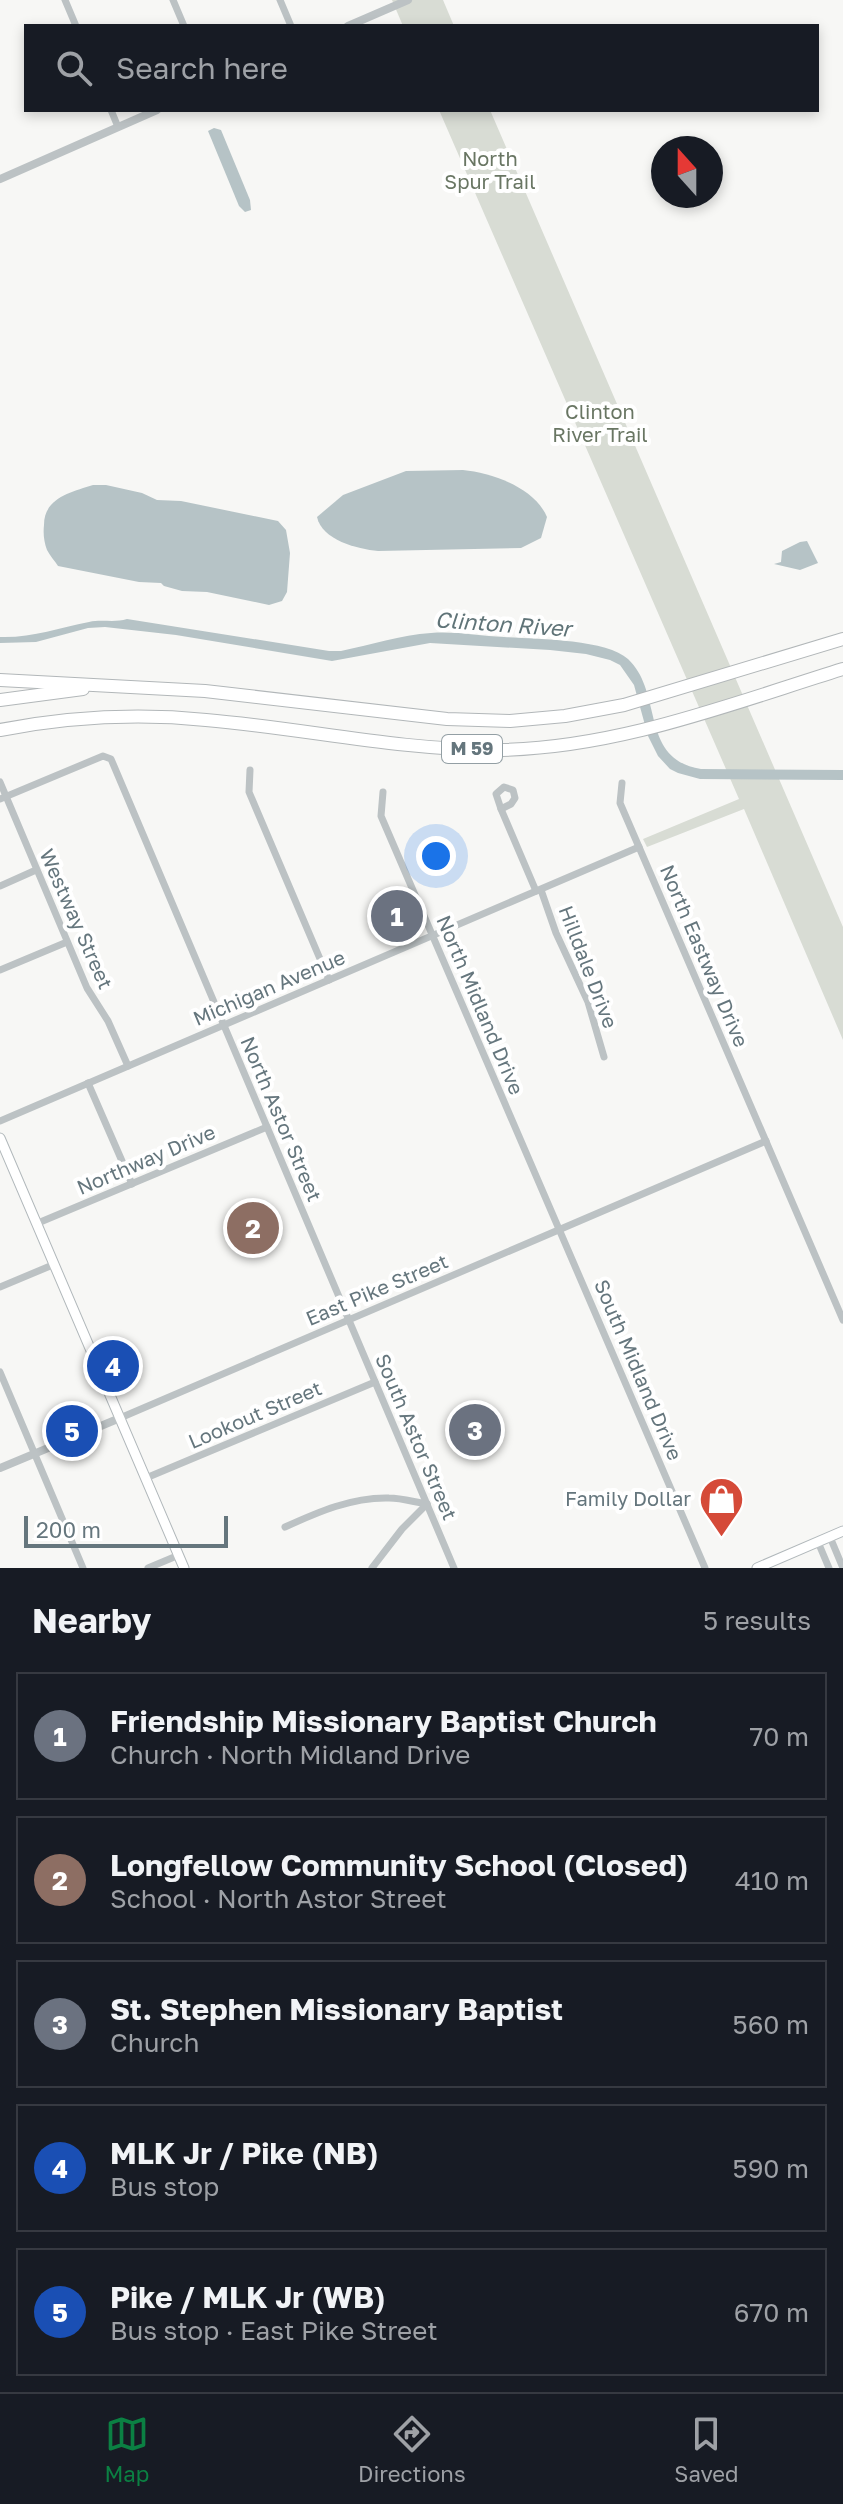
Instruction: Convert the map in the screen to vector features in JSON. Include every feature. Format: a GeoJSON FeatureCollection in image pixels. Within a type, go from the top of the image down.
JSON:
{"type":"FeatureCollection","features":[{"type":"Feature","properties":{"kind":"highway","name":"M 59"},"geometry":{"type":"LineString","coordinates":[[0,700],[55,692],[130,687],[205,691],[467,720],[547,718],[624,705],[843,639]]}},
{"type":"Feature","properties":{"kind":"highway","name":"M 59"},"geometry":{"type":"LineString","coordinates":[[0,730],[100,717],[164,717],[442,748],[497,750],[556,746],[632,733],[843,669]]}},
{"type":"Feature","properties":{"kind":"highway"},"geometry":{"type":"LineString","coordinates":[[0,680],[130,687]]}},
{"type":"Feature","properties":{"kind":"main road"},"geometry":{"type":"LineString","coordinates":[[0,1138],[184,1568]]}},
{"type":"Feature","properties":{"kind":"main road"},"geometry":{"type":"LineString","coordinates":[[757,1568],[843,1531]]}},
{"type":"Feature","properties":{"kind":"street"},"geometry":{"type":"LineString","coordinates":[[65,0],[75,24]]}},
{"type":"Feature","properties":{"kind":"street"},"geometry":{"type":"LineString","coordinates":[[173,0],[183,24]]}},
{"type":"Feature","properties":{"kind":"street"},"geometry":{"type":"LineString","coordinates":[[280,0],[290,24]]}},
{"type":"Feature","properties":{"kind":"street"},"geometry":{"type":"LineString","coordinates":[[353,24],[408,0]]}},
{"type":"Feature","properties":{"kind":"street"},"geometry":{"type":"LineString","coordinates":[[112,112],[118,127]]}},
{"type":"Feature","properties":{"kind":"street"},"geometry":{"type":"LineString","coordinates":[[0,179],[152,112]]}},
{"type":"Feature","properties":{"kind":"street","name":"North Astor Street"},"geometry":{"type":"LineString","coordinates":[[3,798],[103,756],[111,761],[349,1319]]}},
{"type":"Feature","properties":{"kind":"street"},"geometry":{"type":"LineString","coordinates":[[250,770],[249,792],[329,980]]}},
{"type":"Feature","properties":{"kind":"street","name":"Westway Street"},"geometry":{"type":"LineString","coordinates":[[0,782],[3,798],[89,991],[108,1021],[128,1066]]}},
{"type":"Feature","properties":{"kind":"street","name":"North Eastway Drive"},"geometry":{"type":"LineString","coordinates":[[622,783],[620,803],[843,1320]]}},
{"type":"Feature","properties":{"kind":"street","name":"North Midland Drive"},"geometry":{"type":"LineString","coordinates":[[383,792],[381,816],[559,1229]]}},
{"type":"Feature","properties":{"kind":"street","name":"Hilldale Drive"},"geometry":{"type":"LineString","coordinates":[[501,809],[588,1001],[604,1057]]}},
{"type":"Feature","properties":{"kind":"street","name":"Michigan Avenue"},"geometry":{"type":"LineString","coordinates":[[0,1121],[639,847]]}},
{"type":"Feature","properties":{"kind":"street"},"geometry":{"type":"LineString","coordinates":[[0,886],[36,870]]}},
{"type":"Feature","properties":{"kind":"street"},"geometry":{"type":"LineString","coordinates":[[0,970],[67,942]]}},
{"type":"Feature","properties":{"kind":"street"},"geometry":{"type":"LineString","coordinates":[[88,1083],[132,1184]]}},
{"type":"Feature","properties":{"kind":"street","name":"Northway Drive"},"geometry":{"type":"LineString","coordinates":[[38,1223],[267,1127]]}},
{"type":"Feature","properties":{"kind":"street","name":"East Pike Street"},"geometry":{"type":"LineString","coordinates":[[0,1468],[766,1141]]}},
{"type":"Feature","properties":{"kind":"street","name":"South Midland Drive"},"geometry":{"type":"LineString","coordinates":[[559,1229],[705,1568]]}},
{"type":"Feature","properties":{"kind":"street"},"geometry":{"type":"LineString","coordinates":[[0,1287],[55,1264]]}},
{"type":"Feature","properties":{"kind":"street","name":"South Astor Street"},"geometry":{"type":"LineString","coordinates":[[349,1319],[454,1568]]}},
{"type":"Feature","properties":{"kind":"street"},"geometry":{"type":"LineString","coordinates":[[0,1372],[83,1568]]}},
{"type":"Feature","properties":{"kind":"street","name":"Lookout Street"},"geometry":{"type":"LineString","coordinates":[[146,1478],[375,1382]]}},
{"type":"Feature","properties":{"kind":"street"},"geometry":{"type":"LineString","coordinates":[[285,1527],[360,1500],[392,1498],[427,1504]]}},
{"type":"Feature","properties":{"kind":"street"},"geometry":{"type":"LineString","coordinates":[[372,1568],[402,1529],[427,1504]]}},
{"type":"Feature","properties":{"kind":"street"},"geometry":{"type":"LineString","coordinates":[[830,1537],[843,1568]]}},
{"type":"Feature","properties":{"kind":"street"},"geometry":{"type":"LineString","coordinates":[[818,1542],[829,1568]]}},
{"type":"Feature","properties":{"kind":"street"},"geometry":{"type":"LineString","coordinates":[[148,1568],[179,1555]]}},
{"type":"Feature","properties":{"kind":"green space"},"geometry":{"type":"Polygon","coordinates":[[[392,0],[443,0],[453,24],[402,24],[392,0]]]}},
{"type":"Feature","properties":{"kind":"green space","name":"Clinton River Trail"},"geometry":{"type":"Polygon","coordinates":[[[440,112],[491,112],[843,927],[843,1040],[744,809],[647,847],[643,839],[739,799],[440,112]]]}},
{"type":"Feature","properties":{"kind":"shaded area"},"geometry":{"type":"Polygon","coordinates":[[[214,128],[221,130],[250,200],[251,210],[245,212],[239,206],[208,131],[214,128]]]}},
{"type":"Feature","properties":{"kind":"shaded area"},"geometry":{"type":"Polygon","coordinates":[[[463,470],[499,478],[532,497],[547,517],[541,538],[521,548],[378,551],[360,548],[333,537],[320,525],[317,517],[343,495],[406,471],[463,470]]]}},
{"type":"Feature","properties":{"kind":"shaded area"},"geometry":{"type":"Polygon","coordinates":[[[93,485],[142,493],[157,500],[181,501],[278,521],[286,530],[290,553],[287,592],[282,601],[269,605],[58,566],[45,544],[45,516],[60,498],[93,485]]]}},
{"type":"Feature","properties":{"kind":"shaded area"},"geometry":{"type":"Polygon","coordinates":[[[807,541],[818,563],[800,570],[774,564],[781,562],[782,551],[807,541]]]}},
{"type":"Feature","properties":{"kind":"shaded area"},"geometry":{"type":"Polygon","coordinates":[[[127,619],[329,651],[440,633],[551,640],[604,647],[628,659],[639,673],[660,739],[668,752],[682,763],[701,769],[843,770],[843,780],[700,779],[678,773],[658,756],[648,736],[634,685],[620,665],[586,654],[430,643],[332,661],[176,635],[105,627],[88,628],[36,642],[0,643],[0,637],[34,634],[94,621],[127,619]]]}},
{"type":"Feature","properties":{"kind":"place","name":"Friendship Missionary Baptist Church"},"geometry":{"type":"Point","coordinates":[397,916]}},
{"type":"Feature","properties":{"kind":"place","name":"Longfellow Community School (Closed)"},"geometry":{"type":"Point","coordinates":[253,1228]}},
{"type":"Feature","properties":{"kind":"place","name":"MLK Jr / Pike (NB)"},"geometry":{"type":"Point","coordinates":[113,1366]}},
{"type":"Feature","properties":{"kind":"place","name":"St. Stephen Missionary Baptist"},"geometry":{"type":"Point","coordinates":[475,1430]}},
{"type":"Feature","properties":{"kind":"place","name":"Pike / MLK Jr (WB)"},"geometry":{"type":"Point","coordinates":[72,1431]}},
{"type":"Feature","properties":{"kind":"place","name":"Family Dollar"},"geometry":{"type":"Point","coordinates":[722,1538]}},
{"type":"Feature","properties":{"kind":"park label","name":"North Spur Trail"},"geometry":{"type":"Point","coordinates":[490,170]}},
{"type":"Feature","properties":{"kind":"water label","name":"Clinton River"},"geometry":{"type":"Point","coordinates":[503,624]}}]}
